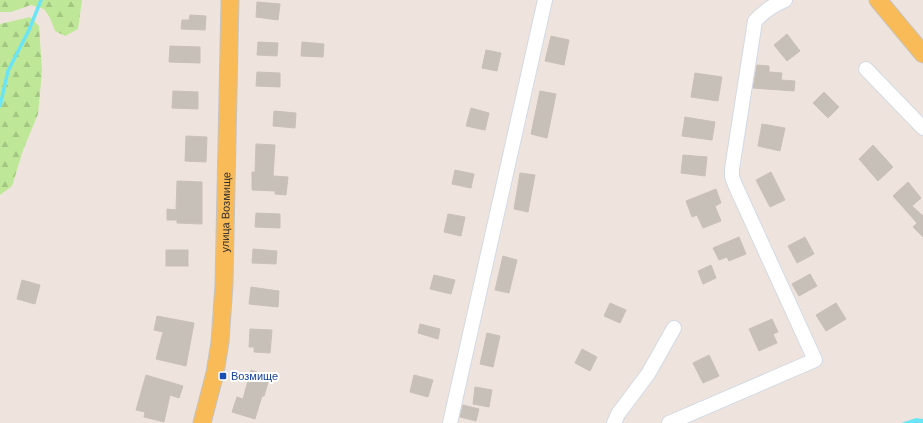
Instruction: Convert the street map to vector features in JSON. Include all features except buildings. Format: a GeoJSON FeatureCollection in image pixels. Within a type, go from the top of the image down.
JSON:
{"type":"FeatureCollection","features":[{"type":"Feature","properties":{"kind":"main road","name":"улица Возмище"},"geometry":{"type":"LineString","coordinates":[[202,423],[215,373],[220,342],[224,284],[230,0]]}},
{"type":"Feature","properties":{"kind":"main road"},"geometry":{"type":"LineString","coordinates":[[878,0],[923,54]]}},
{"type":"Feature","properties":{"kind":"street"},"geometry":{"type":"LineString","coordinates":[[452,422],[545,0]]}},
{"type":"Feature","properties":{"kind":"street"},"geometry":{"type":"LineString","coordinates":[[669,423],[814,360],[732,177],[755,21],[762,12],[774,4],[785,0]]}},
{"type":"Feature","properties":{"kind":"street"},"geometry":{"type":"LineString","coordinates":[[866,69],[923,128]]}},
{"type":"Feature","properties":{"kind":"street"},"geometry":{"type":"LineString","coordinates":[[614,423],[618,414],[648,374],[674,328]]}},
{"type":"Feature","properties":{"kind":"green space"},"geometry":{"type":"Polygon","coordinates":[[[0,0],[82,0],[78,29],[65,36],[55,31],[50,18],[44,9],[31,5],[11,12],[0,12],[0,0]]]}},
{"type":"Feature","properties":{"kind":"green space"},"geometry":{"type":"Polygon","coordinates":[[[30,17],[39,26],[42,71],[38,114],[23,150],[12,186],[0,195],[0,24],[30,17]]]}},
{"type":"Feature","properties":{"kind":"water"},"geometry":{"type":"Polygon","coordinates":[[[916,418],[923,419],[923,423],[901,423],[916,418]]]}},
{"type":"Feature","properties":{"kind":"waterway"},"geometry":{"type":"LineString","coordinates":[[0,106],[8,71],[29,30],[41,0]]}},
{"type":"Feature","properties":{"kind":"place","name":"Возмище"},"geometry":{"type":"Point","coordinates":[223,376]}}]}
